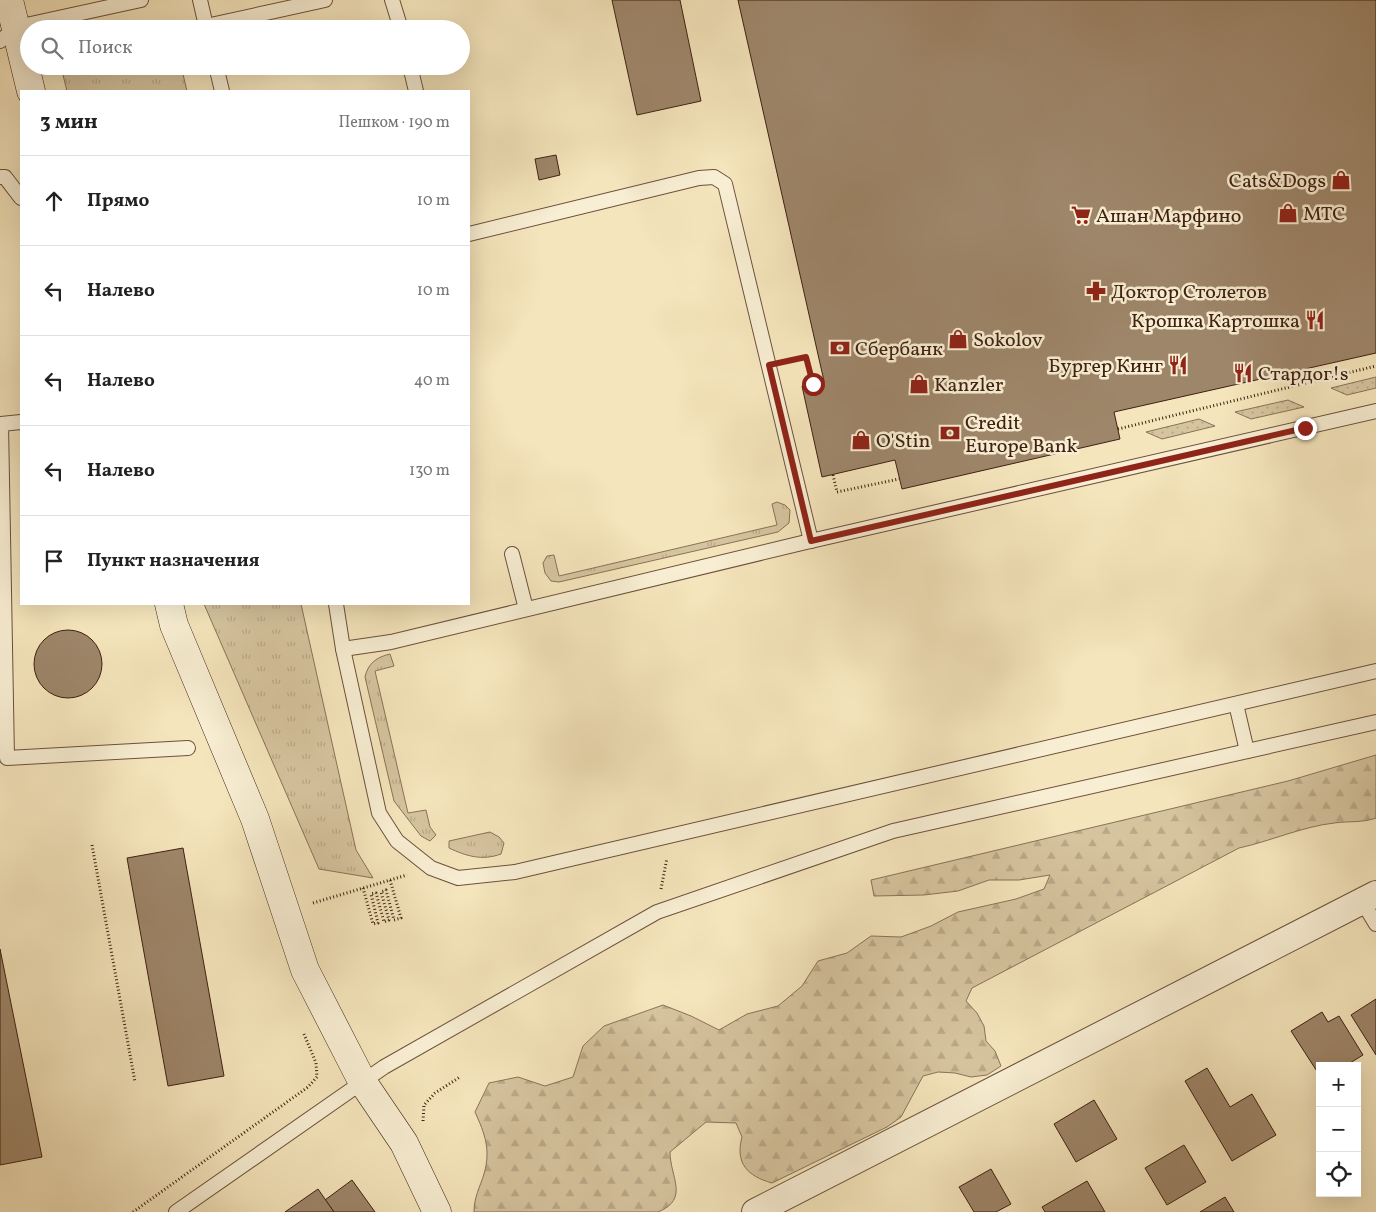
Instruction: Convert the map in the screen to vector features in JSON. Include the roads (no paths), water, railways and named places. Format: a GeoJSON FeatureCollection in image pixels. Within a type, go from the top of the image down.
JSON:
{"type":"FeatureCollection","features":[{"type":"Feature","properties":{"kind":"street"},"geometry":{"type":"LineString","coordinates":[[10,0],[9,34],[20,61]]}},
{"type":"Feature","properties":{"kind":"street"},"geometry":{"type":"LineString","coordinates":[[26,75],[32,90]]}},
{"type":"Feature","properties":{"kind":"street"},"geometry":{"type":"LineString","coordinates":[[169,605],[174,625],[255,819],[305,970],[362,1081],[404,1143],[437,1212]]}},
{"type":"Feature","properties":{"kind":"street"},"geometry":{"type":"LineString","coordinates":[[755,1212],[1369,898]]}},
{"type":"Feature","properties":{"kind":"lane"},"geometry":{"type":"LineString","coordinates":[[63,20],[141,0]]}},
{"type":"Feature","properties":{"kind":"lane"},"geometry":{"type":"LineString","coordinates":[[200,0],[205,20]]}},
{"type":"Feature","properties":{"kind":"lane"},"geometry":{"type":"LineString","coordinates":[[238,20],[325,0]]}},
{"type":"Feature","properties":{"kind":"lane"},"geometry":{"type":"LineString","coordinates":[[392,0],[399,20]]}},
{"type":"Feature","properties":{"kind":"lane"},"geometry":{"type":"LineString","coordinates":[[218,75],[222,90]]}},
{"type":"Feature","properties":{"kind":"lane"},"geometry":{"type":"LineString","coordinates":[[412,75],[416,90]]}},
{"type":"Feature","properties":{"kind":"lane"},"geometry":{"type":"LineString","coordinates":[[0,177],[5,177],[20,197]]}},
{"type":"Feature","properties":{"kind":"lane"},"geometry":{"type":"LineString","coordinates":[[470,234],[698,178],[714,177],[725,184],[811,541]]}},
{"type":"Feature","properties":{"kind":"lane"},"geometry":{"type":"LineString","coordinates":[[343,649],[391,642],[811,541],[1376,411]]}},
{"type":"Feature","properties":{"kind":"lane"},"geometry":{"type":"LineString","coordinates":[[20,422],[1,424],[3,759],[188,748]]}},
{"type":"Feature","properties":{"kind":"lane"},"geometry":{"type":"LineString","coordinates":[[512,554],[526,609]]}},
{"type":"Feature","properties":{"kind":"lane"},"geometry":{"type":"LineString","coordinates":[[336,605],[343,649],[379,813],[397,841],[424,865],[458,878],[515,872],[1376,671]]}},
{"type":"Feature","properties":{"kind":"lane"},"geometry":{"type":"LineString","coordinates":[[1236,704],[1246,751]]}},
{"type":"Feature","properties":{"kind":"lane"},"geometry":{"type":"LineString","coordinates":[[176,1212],[362,1081],[657,912],[893,831],[1376,722]]}},
{"type":"Feature","properties":{"kind":"lane"},"geometry":{"type":"LineString","coordinates":[[1369,898],[1376,924]]}},
{"type":"Feature","properties":{"kind":"place","name":"Cats&Dogs"},"geometry":{"type":"Point","coordinates":[1341,180]}},
{"type":"Feature","properties":{"kind":"place","name":"МТС"},"geometry":{"type":"Point","coordinates":[1288,213]}},
{"type":"Feature","properties":{"kind":"place","name":"Ашан Марфино"},"geometry":{"type":"Point","coordinates":[1081,215]}},
{"type":"Feature","properties":{"kind":"place","name":"Доктор Столетов"},"geometry":{"type":"Point","coordinates":[1096,291]}},
{"type":"Feature","properties":{"kind":"place","name":"Крошка Картошка"},"geometry":{"type":"Point","coordinates":[1315,320]}},
{"type":"Feature","properties":{"kind":"place","name":"Sokolov"},"geometry":{"type":"Point","coordinates":[958,339]}},
{"type":"Feature","properties":{"kind":"place","name":"Сбербанк"},"geometry":{"type":"Point","coordinates":[840,348]}},
{"type":"Feature","properties":{"kind":"place","name":"Бургер Кинг"},"geometry":{"type":"Point","coordinates":[1178,365]}},
{"type":"Feature","properties":{"kind":"place","name":"Стардог!s"},"geometry":{"type":"Point","coordinates":[1243,373]}},
{"type":"Feature","properties":{"kind":"place","name":"Kanzler"},"geometry":{"type":"Point","coordinates":[919,384]}},
{"type":"Feature","properties":{"kind":"place","name":"Credit Europe Bank"},"geometry":{"type":"Point","coordinates":[950,433]}},
{"type":"Feature","properties":{"kind":"place","name":"O'Stin"},"geometry":{"type":"Point","coordinates":[861,440]}}]}
